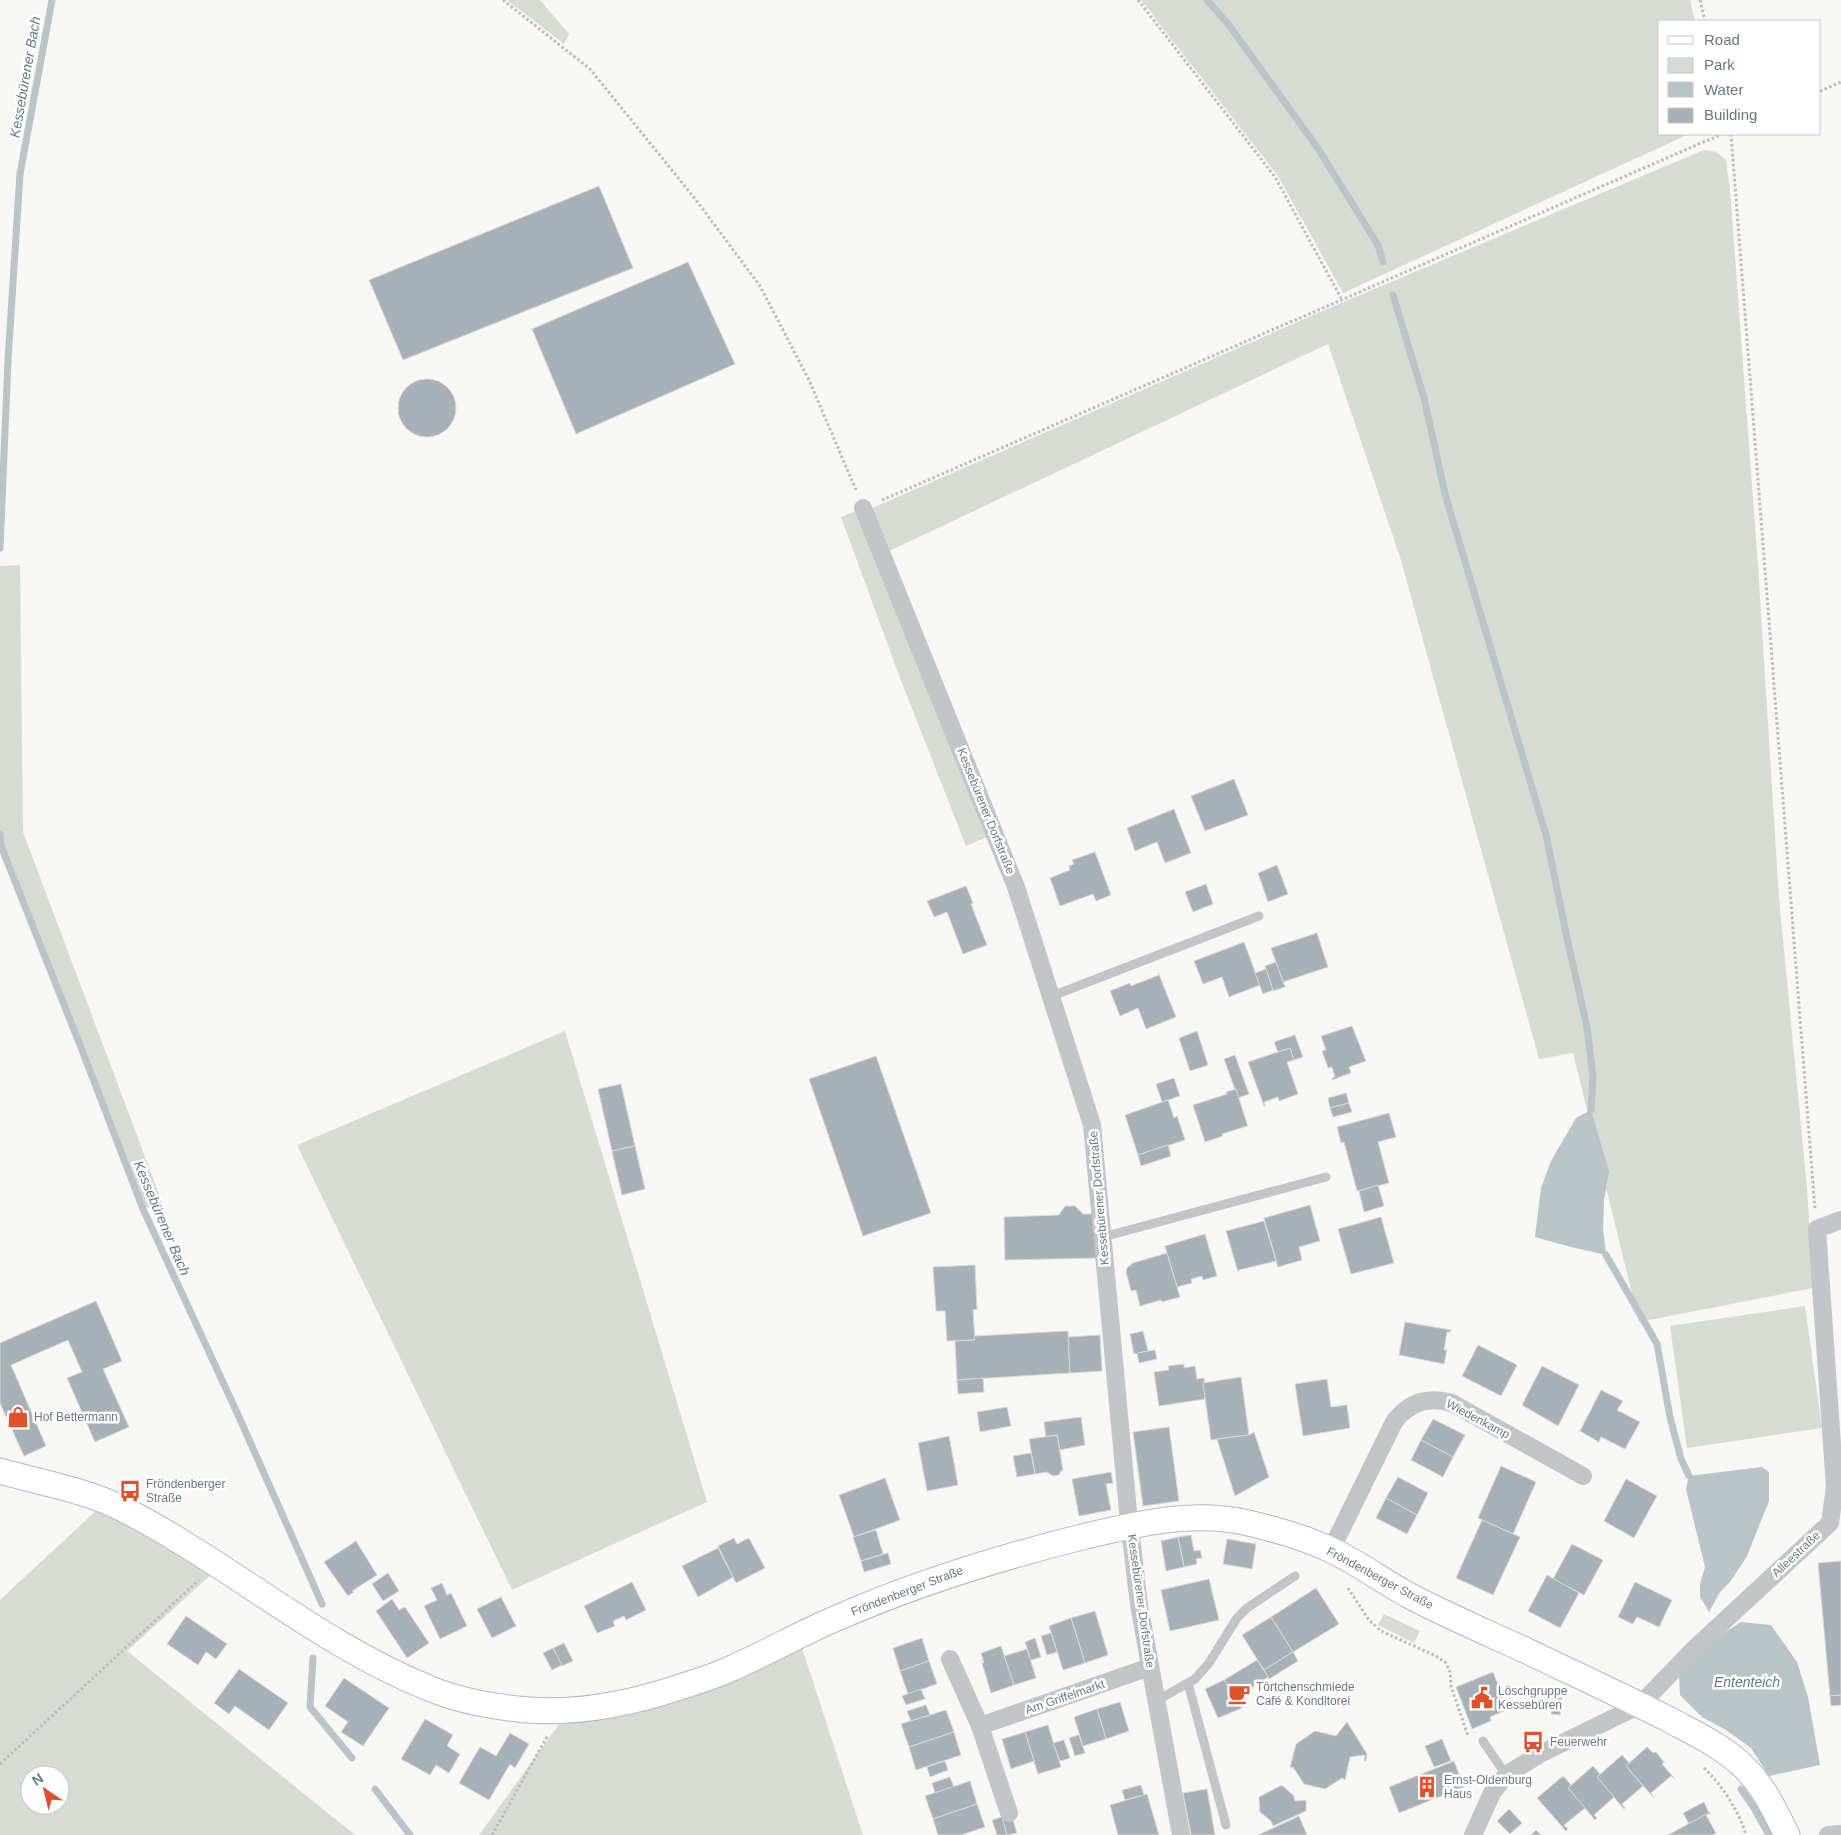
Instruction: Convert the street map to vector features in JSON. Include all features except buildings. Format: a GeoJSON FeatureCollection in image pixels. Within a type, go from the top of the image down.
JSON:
{"type":"FeatureCollection","features":[{"type":"Feature","properties":{"kind":"main road","name":"Fröndenberger Straße"},"geometry":{"type":"LineString","coordinates":[[0,1472],[88,1496],[120,1507],[184,1544],[343,1645],[391,1671],[434,1691],[481,1704],[529,1710],[556,1711],[605,1707],[657,1695],[726,1672],[833,1619],[910,1588],[970,1568],[1130,1526],[1161,1520],[1204,1518],[1235,1520],[1272,1529],[1340,1555],[1412,1597],[1640,1705],[1713,1743],[1745,1768],[1770,1799],[1787,1835]]}},
{"type":"Feature","properties":{"kind":"street","name":"Kessebürener Dorfstraße"},"geometry":{"type":"LineString","coordinates":[[863,508],[1016,887],[1092,1125],[1139,1605],[1181,1835]]}},
{"type":"Feature","properties":{"kind":"street"},"geometry":{"type":"LineString","coordinates":[[1817,1229],[1841,1220]]}},
{"type":"Feature","properties":{"kind":"street","name":"Alleestraße"},"geometry":{"type":"LineString","coordinates":[[1506,1775],[1540,1754],[1640,1705],[1694,1649],[1835,1525],[1835,1487],[1817,1229]]}},
{"type":"Feature","properties":{"kind":"street","name":"Wiedenkamp"},"geometry":{"type":"LineString","coordinates":[[1340,1555],[1394,1422],[1400,1414],[1419,1402],[1430,1399],[1452,1403],[1583,1476]]}},
{"type":"Feature","properties":{"kind":"street"},"geometry":{"type":"LineString","coordinates":[[950,1659],[980,1726],[1009,1813]]}},
{"type":"Feature","properties":{"kind":"street","name":"Am Griffelmarkt"},"geometry":{"type":"LineString","coordinates":[[980,1726],[1150,1668]]}},
{"type":"Feature","properties":{"kind":"street"},"geometry":{"type":"LineString","coordinates":[[1473,1835],[1492,1794],[1506,1775]]}},
{"type":"Feature","properties":{"kind":"street"},"geometry":{"type":"LineString","coordinates":[[1828,1835],[1841,1834]]}},
{"type":"Feature","properties":{"kind":"lane"},"geometry":{"type":"LineString","coordinates":[[1052,996],[1259,916]]}},
{"type":"Feature","properties":{"kind":"lane"},"geometry":{"type":"LineString","coordinates":[[1103,1237],[1326,1177]]}},
{"type":"Feature","properties":{"kind":"lane"},"geometry":{"type":"LineString","coordinates":[[1156,1702],[1195,1679],[1209,1663],[1237,1618],[1247,1608],[1295,1576]]}},
{"type":"Feature","properties":{"kind":"lane"},"geometry":{"type":"LineString","coordinates":[[1188,1684],[1226,1825]]}},
{"type":"Feature","properties":{"kind":"lane"},"geometry":{"type":"LineString","coordinates":[[1483,1741],[1506,1775]]}},
{"type":"Feature","properties":{"kind":"path"},"geometry":{"type":"LineString","coordinates":[[503,0],[590,69],[696,200],[760,286],[809,380],[863,508],[1341,298],[1720,135]]}},
{"type":"Feature","properties":{"kind":"path"},"geometry":{"type":"LineString","coordinates":[[1138,0],[1275,177],[1341,298]]}},
{"type":"Feature","properties":{"kind":"path"},"geometry":{"type":"LineString","coordinates":[[1700,0],[1705,20]]}},
{"type":"Feature","properties":{"kind":"path"},"geometry":{"type":"LineString","coordinates":[[1821,91],[1841,82]]}},
{"type":"Feature","properties":{"kind":"path"},"geometry":{"type":"LineString","coordinates":[[1731,135],[1817,1229]]}},
{"type":"Feature","properties":{"kind":"path"},"geometry":{"type":"LineString","coordinates":[[1340,1555],[1348,1587],[1368,1619],[1381,1631],[1393,1638],[1436,1656],[1446,1663],[1450,1672],[1451,1686],[1469,1736],[1483,1741]]}},
{"type":"Feature","properties":{"kind":"path"},"geometry":{"type":"LineString","coordinates":[[0,1764],[216,1564]]}},
{"type":"Feature","properties":{"kind":"path"},"geometry":{"type":"LineString","coordinates":[[492,1835],[547,1736],[556,1711]]}},
{"type":"Feature","properties":{"kind":"path"},"geometry":{"type":"LineString","coordinates":[[1700,1764],[1714,1777],[1727,1797],[1743,1825],[1746,1835]]}},
{"type":"Feature","properties":{"kind":"green space"},"geometry":{"type":"Polygon","coordinates":[[[507,0],[540,0],[569,34],[564,44],[507,0]]]}},
{"type":"Feature","properties":{"kind":"green space"},"geometry":{"type":"Polygon","coordinates":[[[1141,0],[1690,0],[1695,20],[1658,20],[1658,135],[1687,135],[1343,293],[1278,176],[1141,0]]]}},
{"type":"Feature","properties":{"kind":"green space"},"geometry":{"type":"Polygon","coordinates":[[[1704,150],[1716,152],[1726,160],[1730,189],[1758,566],[1779,898],[1807,1188],[1813,1288],[1639,1322],[1573,1053],[1539,1059],[1400,557],[1328,344],[887,552],[870,509],[1341,303],[1704,150]]]}},
{"type":"Feature","properties":{"kind":"green space"},"geometry":{"type":"Polygon","coordinates":[[[861,509],[989,836],[966,846],[900,678],[841,517],[861,509]]]}},
{"type":"Feature","properties":{"kind":"green space"},"geometry":{"type":"Polygon","coordinates":[[[20,565],[23,832],[162,1202],[143,1209],[0,843],[0,566],[20,565]]]}},
{"type":"Feature","properties":{"kind":"green space"},"geometry":{"type":"Polygon","coordinates":[[[565,1031],[707,1502],[512,1590],[297,1145],[565,1031]]]}},
{"type":"Feature","properties":{"kind":"green space"},"geometry":{"type":"Polygon","coordinates":[[[1805,1306],[1822,1428],[1687,1448],[1670,1326],[1805,1306]]]}},
{"type":"Feature","properties":{"kind":"green space"},"geometry":{"type":"Polygon","coordinates":[[[100,1507],[213,1573],[127,1651],[355,1835],[0,1835],[0,1600],[100,1507]]]}},
{"type":"Feature","properties":{"kind":"green space"},"geometry":{"type":"Polygon","coordinates":[[[1384,1614],[1420,1631],[1414,1643],[1378,1625],[1384,1614]]]}},
{"type":"Feature","properties":{"kind":"green space"},"geometry":{"type":"Polygon","coordinates":[[[801,1645],[863,1835],[479,1835],[562,1720],[801,1645]]]}},
{"type":"Feature","properties":{"kind":"water"},"geometry":{"type":"Polygon","coordinates":[[[1591,1110],[1609,1171],[1604,1200],[1603,1228],[1606,1255],[1535,1237],[1541,1188],[1551,1161],[1576,1118],[1591,1110]]]}},
{"type":"Feature","properties":{"kind":"water"},"geometry":{"type":"Polygon","coordinates":[[[1762,1467],[1769,1472],[1769,1501],[1747,1556],[1730,1582],[1720,1592],[1709,1612],[1700,1597],[1700,1584],[1705,1567],[1686,1489],[1689,1476],[1762,1467]]]}},
{"type":"Feature","properties":{"kind":"water","name":"Ententeich"},"geometry":{"type":"Polygon","coordinates":[[[1741,1622],[1771,1625],[1797,1662],[1808,1697],[1820,1765],[1769,1776],[1751,1748],[1726,1730],[1702,1717],[1680,1695],[1679,1673],[1705,1645],[1741,1622]]]}},
{"type":"Feature","properties":{"kind":"waterway","name":"Kessebürener Bach"},"geometry":{"type":"LineString","coordinates":[[0,548],[8,360],[20,174],[52,0]]}},
{"type":"Feature","properties":{"kind":"waterway"},"geometry":{"type":"LineString","coordinates":[[1207,0],[1228,24],[1317,147],[1378,245],[1383,262]]}},
{"type":"Feature","properties":{"kind":"waterway"},"geometry":{"type":"LineString","coordinates":[[1393,295],[1424,398],[1445,494],[1546,835],[1587,1027],[1593,1077],[1591,1110]]}},
{"type":"Feature","properties":{"kind":"waterway","name":"Kessebürener Bach"},"geometry":{"type":"LineString","coordinates":[[0,834],[1,846],[143,1209],[239,1417],[322,1604]]}},
{"type":"Feature","properties":{"kind":"waterway"},"geometry":{"type":"LineString","coordinates":[[1606,1255],[1657,1344],[1670,1417],[1681,1459],[1689,1476]]}},
{"type":"Feature","properties":{"kind":"waterway","name":"Kessebürener Bach"},"geometry":{"type":"LineString","coordinates":[[313,1658],[310,1707],[352,1758]]}},
{"type":"Feature","properties":{"kind":"waterway","name":"Kessebürener Bach"},"geometry":{"type":"LineString","coordinates":[[375,1789],[410,1835]]}},
{"type":"Feature","properties":{"kind":"waterway"},"geometry":{"type":"LineString","coordinates":[[1741,1789],[1769,1835]]}},
{"type":"Feature","properties":{"kind":"place","name":"Hof Bettermann"},"geometry":{"type":"Point","coordinates":[18,1417]}},
{"type":"Feature","properties":{"kind":"place","name":"Fröndenberger Straße"},"geometry":{"type":"Point","coordinates":[130,1491]}},
{"type":"Feature","properties":{"kind":"place","name":"Törtchenschmiede Café & Konditorei"},"geometry":{"type":"Point","coordinates":[1239,1694]}},
{"type":"Feature","properties":{"kind":"place","name":"Löschgruppe Kessebüren"},"geometry":{"type":"Point","coordinates":[1482,1698]}},
{"type":"Feature","properties":{"kind":"place","name":"Feuerwehr"},"geometry":{"type":"Point","coordinates":[1533,1742]}},
{"type":"Feature","properties":{"kind":"place","name":"Ernst-Oldenburg Haus"},"geometry":{"type":"Point","coordinates":[1427,1787]}}]}
